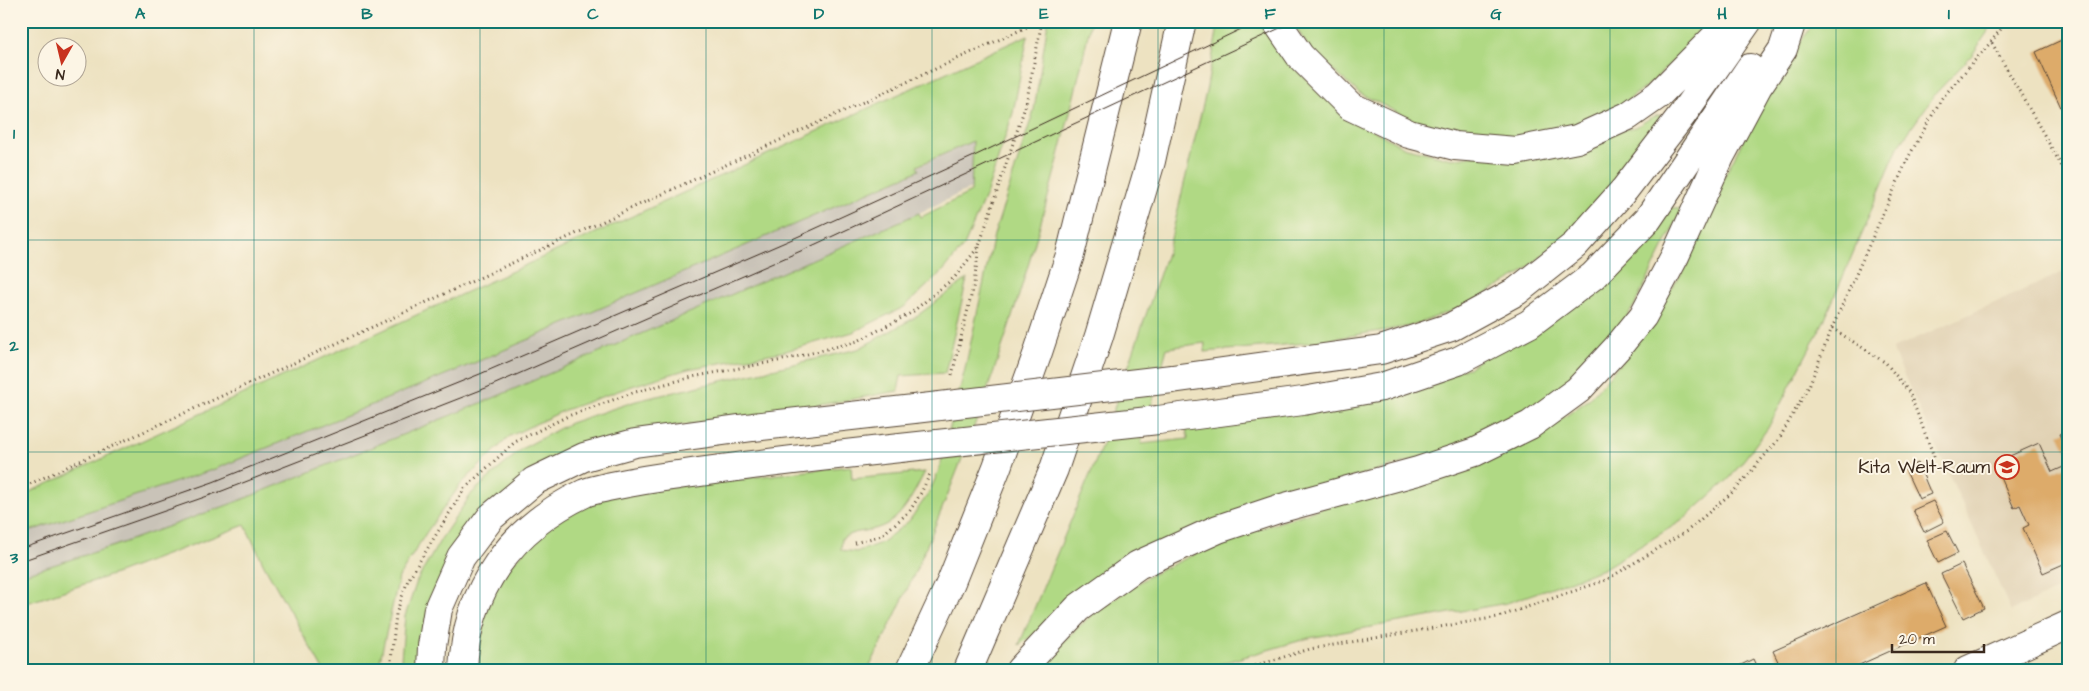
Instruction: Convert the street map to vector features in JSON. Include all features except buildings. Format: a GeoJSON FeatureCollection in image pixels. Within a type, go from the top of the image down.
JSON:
{"type":"FeatureCollection","features":[{"type":"Feature","properties":{"kind":"main road"},"geometry":{"type":"LineString","coordinates":[[910,670],[951,582],[997,466],[1037,355],[1070,255],[1128,21]]}},
{"type":"Feature","properties":{"kind":"main road"},"geometry":{"type":"LineString","coordinates":[[968,670],[1054,469],[1099,336],[1151,160],[1182,21]]}},
{"type":"Feature","properties":{"kind":"main road"},"geometry":{"type":"LineString","coordinates":[[1276,21],[1300,56],[1350,106],[1409,134],[1456,146],[1516,151],[1577,139],[1628,116],[1658,96],[1731,21]]}},
{"type":"Feature","properties":{"kind":"main road"},"geometry":{"type":"LineString","coordinates":[[431,670],[432,646],[438,609],[460,557],[491,517],[534,481],[584,457],[635,443],[753,426],[1172,379],[1380,350],[1451,327],[1517,291],[1576,244],[1625,189],[1682,115],[1748,21]]}},
{"type":"Feature","properties":{"kind":"main road"},"geometry":{"type":"LineString","coordinates":[[463,670],[464,644],[478,595],[505,552],[542,517],[586,492],[636,481],[738,466],[1158,420],[1304,401],[1382,387],[1458,361],[1529,324],[1593,276],[1648,218],[1694,153],[1744,76],[1770,42],[1792,23]]}},
{"type":"Feature","properties":{"kind":"main road"},"geometry":{"type":"LineString","coordinates":[[1020,670],[1078,608],[1138,565],[1218,529],[1278,509],[1418,471],[1475,452],[1530,425],[1578,390],[1617,348],[1643,316],[1675,256],[1720,157],[1758,86],[1783,49],[1792,23]]}},
{"type":"Feature","properties":{"kind":"main road"},"geometry":{"type":"LineString","coordinates":[[1968,670],[2068,625]]}},
{"type":"Feature","properties":{"kind":"path"},"geometry":{"type":"LineString","coordinates":[[21,488],[1041,21]]}},
{"type":"Feature","properties":{"kind":"path"},"geometry":{"type":"LineString","coordinates":[[390,670],[396,614],[408,580],[465,488],[515,442],[568,416],[635,392],[692,376],[788,359],[858,341],[911,313],[955,276],[979,246],[1026,104],[1041,21]]}},
{"type":"Feature","properties":{"kind":"path"},"geometry":{"type":"LineString","coordinates":[[1241,670],[1310,650],[1498,617],[1606,580],[1687,531],[1735,490],[1778,439],[1809,386],[1832,328],[1908,156],[1942,98],[1992,42],[2007,21]]}},
{"type":"Feature","properties":{"kind":"path"},"geometry":{"type":"LineString","coordinates":[[1992,42],[2068,177]]}},
{"type":"Feature","properties":{"kind":"path"},"geometry":{"type":"LineString","coordinates":[[1832,328],[1886,363],[1909,392],[1935,459]]}},
{"type":"Feature","properties":{"kind":"shaded area"},"geometry":{"type":"Polygon","coordinates":[[[973,141],[971,188],[919,213],[491,399],[236,502],[114,546],[21,575],[21,534],[215,469],[472,364],[913,173],[917,167],[973,141]]]}},
{"type":"Feature","properties":{"kind":"shaded area","name":"Kita Welt-Raum"},"geometry":{"type":"Polygon","coordinates":[[[2068,270],[2068,585],[2011,611],[1892,349],[2068,270]]]}},
{"type":"Feature","properties":{"kind":"green space"},"geometry":{"type":"Polygon","coordinates":[[[1048,21],[1091,21],[1058,161],[1039,230],[995,367],[945,502],[917,568],[868,670],[475,670],[482,622],[500,578],[545,527],[606,494],[851,466],[852,479],[925,472],[903,510],[897,516],[883,526],[842,538],[841,550],[856,552],[881,543],[909,521],[929,493],[939,470],[965,369],[994,235],[1034,110],[1048,21]]]}},
{"type":"Feature","properties":{"kind":"green space"},"geometry":{"type":"Polygon","coordinates":[[[1219,21],[1260,21],[1274,44],[1290,64],[1344,114],[1403,147],[1452,159],[1636,127],[1652,117],[1660,115],[1661,122],[1615,183],[1572,231],[1519,275],[1465,306],[1411,326],[1307,343],[1204,352],[1205,343],[1167,348],[1141,444],[1188,439],[1186,428],[1469,368],[1670,207],[1682,210],[1634,306],[1610,340],[1569,382],[1526,413],[1475,443],[1278,498],[1036,633],[1019,645],[1099,453],[1169,247],[1206,92],[1219,21]]]}},
{"type":"Feature","properties":{"kind":"green space"},"geometry":{"type":"Polygon","coordinates":[[[1292,21],[1712,21],[1651,83],[1621,105],[1572,129],[1515,139],[1456,134],[1412,120],[1359,93],[1311,51],[1292,21]]]}},
{"type":"Feature","properties":{"kind":"green space"},"geometry":{"type":"Polygon","coordinates":[[[1816,21],[1995,21],[1972,55],[1936,93],[1898,147],[1825,319],[1768,428],[1730,478],[1683,520],[1603,569],[1507,603],[1309,638],[1216,665],[1209,670],[1035,670],[1045,658],[1094,613],[1149,576],[1220,542],[1538,436],[1588,400],[1626,357],[1686,267],[1724,177],[1780,69],[1816,21]]]}},
{"type":"Feature","properties":{"kind":"green space"},"geometry":{"type":"Polygon","coordinates":[[[1028,35],[1013,113],[987,192],[964,246],[943,271],[904,307],[853,332],[786,351],[688,369],[632,386],[565,410],[510,436],[460,485],[426,533],[399,577],[380,660],[381,670],[323,670],[264,565],[245,525],[121,572],[21,605],[21,575],[114,546],[236,502],[491,399],[919,213],[921,217],[971,192],[973,141],[917,166],[919,170],[913,173],[472,364],[215,469],[21,534],[21,496],[1028,35]]]}},
{"type":"Feature","properties":{"kind":"green space"},"geometry":{"type":"Polygon","coordinates":[[[967,279],[945,373],[901,376],[898,391],[752,417],[638,430],[487,504],[420,670],[400,670],[405,616],[417,581],[441,539],[472,493],[523,448],[570,423],[636,401],[858,349],[914,318],[967,279]]]}},
{"type":"Feature","properties":{"kind":"tram line"},"geometry":{"type":"LineString","coordinates":[[21,549],[213,482],[480,374],[797,237],[972,157],[1258,21]]}},
{"type":"Feature","properties":{"kind":"tram line"},"geometry":{"type":"LineString","coordinates":[[21,561],[222,491],[486,388],[803,250],[1295,21]]}},
{"type":"Feature","properties":{"kind":"place","name":"Kita Welt-Raum"},"geometry":{"type":"Point","coordinates":[2007,467]}}]}
